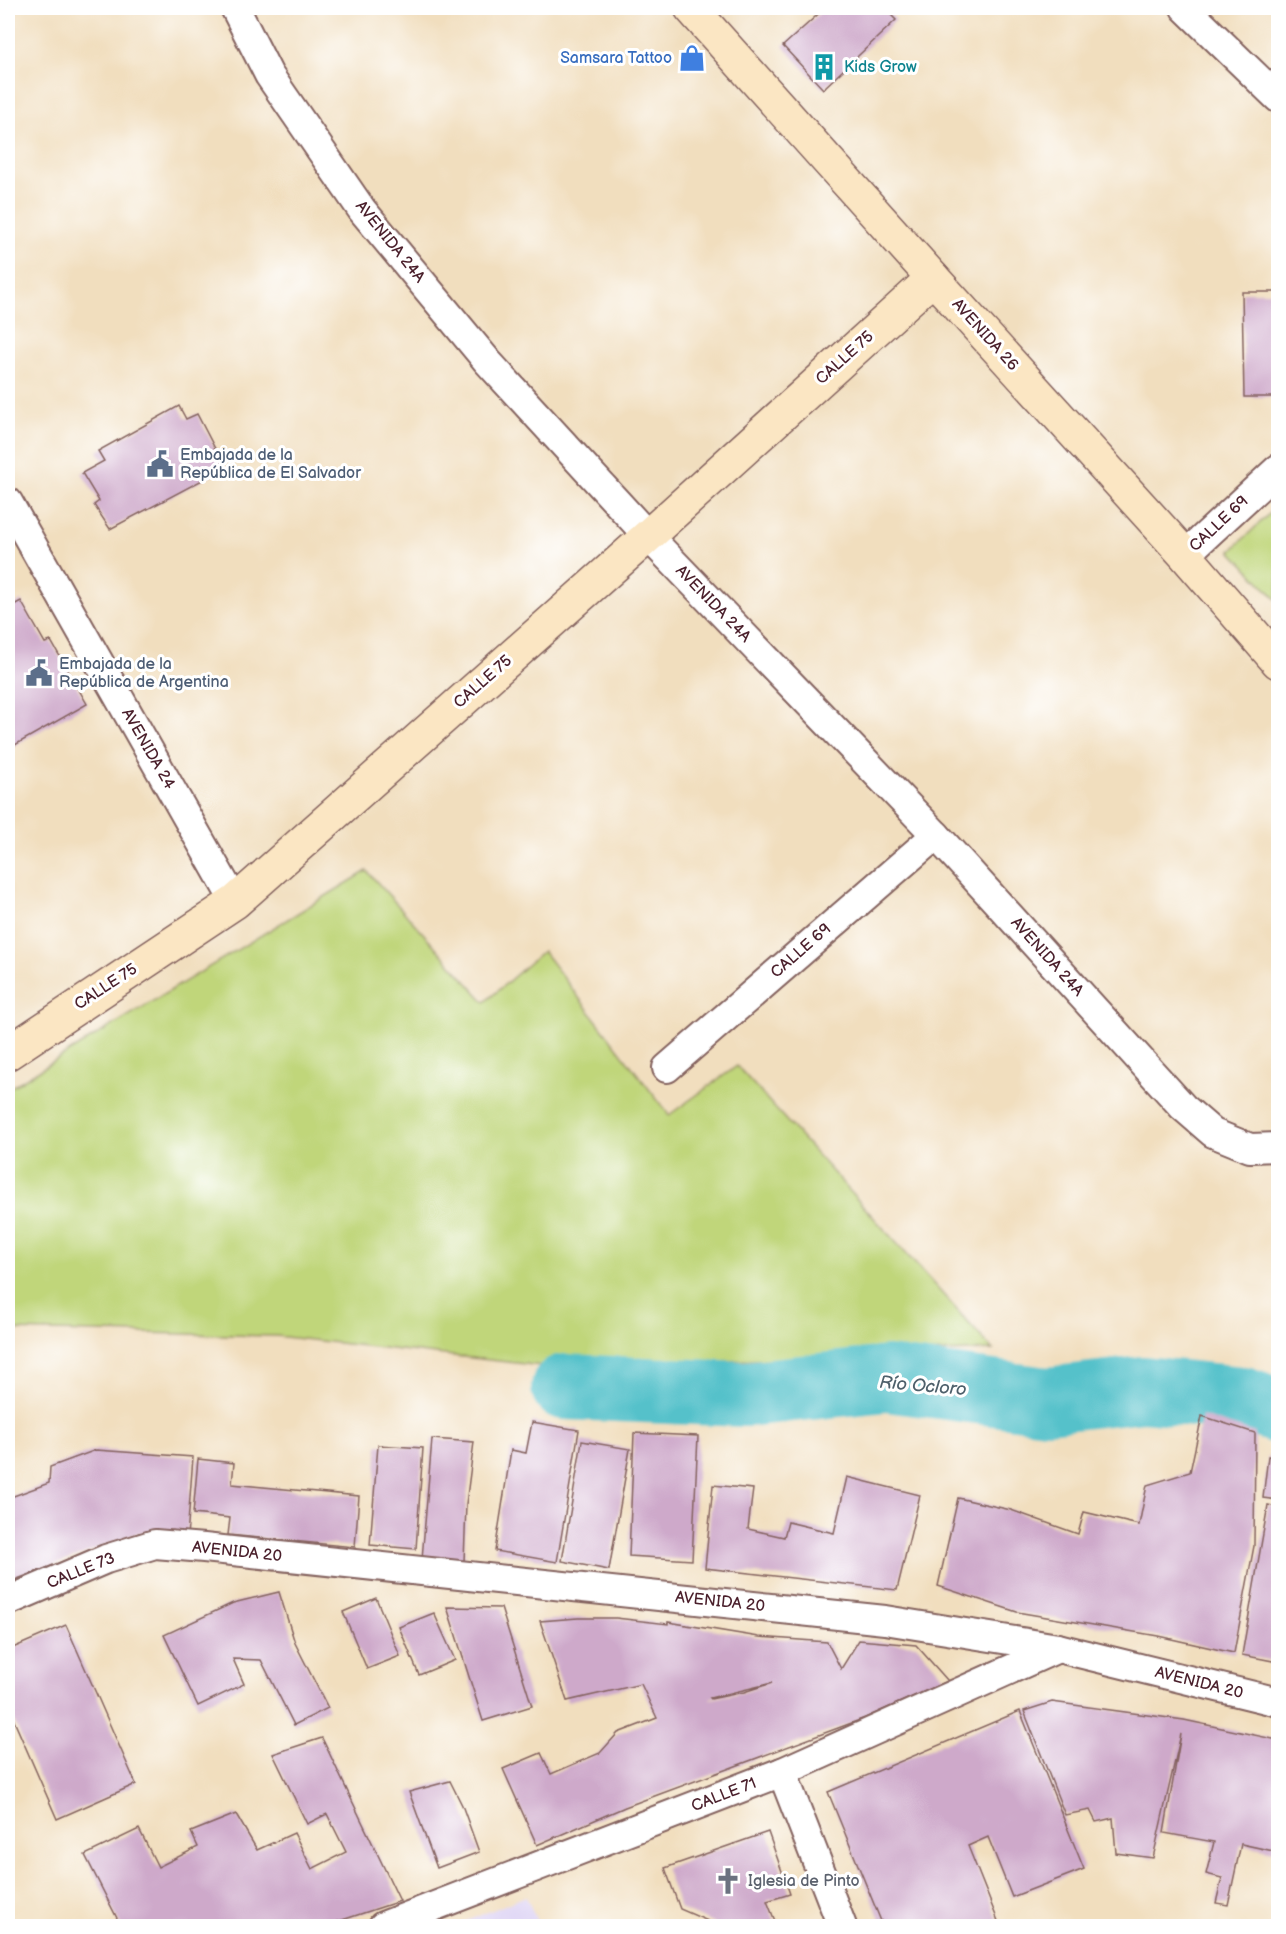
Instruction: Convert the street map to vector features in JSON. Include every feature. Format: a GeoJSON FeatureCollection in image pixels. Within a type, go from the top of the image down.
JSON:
{"type":"FeatureCollection","features":[{"type":"Feature","properties":{"kind":"street","name":"AVENIDA 24A"},"geometry":{"type":"LineString","coordinates":[[235,8],[269,75],[362,210],[488,362],[648,536],[936,835],[1184,1107],[1213,1133],[1250,1148],[1278,1147]]}},
{"type":"Feature","properties":{"kind":"street","name":"AVENIDA 26"},"geometry":{"type":"LineString","coordinates":[[691,8],[1185,555],[1278,662]]}},
{"type":"Feature","properties":{"kind":"street"},"geometry":{"type":"LineString","coordinates":[[1185,8],[1278,98]]}},
{"type":"Feature","properties":{"kind":"street","name":"CALLE 75"},"geometry":{"type":"LineString","coordinates":[[8,1053],[235,902],[648,536],[933,278]]}},
{"type":"Feature","properties":{"kind":"street","name":"CALLE 69"},"geometry":{"type":"LineString","coordinates":[[1185,555],[1278,469]]}},
{"type":"Feature","properties":{"kind":"street","name":"AVENIDA 24"},"geometry":{"type":"LineString","coordinates":[[8,502],[235,902]]}},
{"type":"Feature","properties":{"kind":"street","name":"CALLE 69"},"geometry":{"type":"LineString","coordinates":[[667,1068],[936,835]]}},
{"type":"Feature","properties":{"kind":"street","name":"CALLE 73"},"geometry":{"type":"LineString","coordinates":[[8,1601],[106,1559],[155,1544]]}},
{"type":"Feature","properties":{"kind":"street","name":"AVENIDA 20"},"geometry":{"type":"LineString","coordinates":[[155,1544],[885,1620],[1058,1648],[1278,1702]]}},
{"type":"Feature","properties":{"kind":"street","name":"CALLE 71"},"geometry":{"type":"LineString","coordinates":[[383,1926],[782,1772],[1058,1648]]}},
{"type":"Feature","properties":{"kind":"street"},"geometry":{"type":"LineString","coordinates":[[782,1772],[842,1926]]}},
{"type":"Feature","properties":{"kind":"shaded area"},"geometry":{"type":"Polygon","coordinates":[[[526,1896],[539,1926],[455,1926],[526,1896]]]}},
{"type":"Feature","properties":{"kind":"green space"},"geometry":{"type":"Polygon","coordinates":[[[1278,505],[1278,601],[1231,551],[1278,505]]]}},
{"type":"Feature","properties":{"kind":"green space"},"geometry":{"type":"Polygon","coordinates":[[[367,871],[485,1002],[543,951],[669,1115],[737,1066],[993,1350],[561,1368],[276,1336],[8,1330],[8,1089],[367,871]]]}},
{"type":"Feature","properties":{"kind":"building","name":"Kids Grow"},"geometry":{"type":"Polygon","coordinates":[[[825,8],[884,8],[896,20],[823,89],[783,46],[825,8]]]}},
{"type":"Feature","properties":{"kind":"building"},"geometry":{"type":"Polygon","coordinates":[[[1242,292],[1278,292],[1278,397],[1244,397],[1242,292]]]}},
{"type":"Feature","properties":{"kind":"building","name":"Embajada de la República de El Salvador"},"geometry":{"type":"Polygon","coordinates":[[[179,406],[186,419],[197,414],[225,468],[110,529],[94,505],[99,501],[82,473],[104,461],[98,451],[179,406]]]}},
{"type":"Feature","properties":{"kind":"building","name":"Embajada de la República de Argentina"},"geometry":{"type":"Polygon","coordinates":[[[21,601],[45,643],[51,641],[87,704],[8,749],[8,608],[21,601]]]}},
{"type":"Feature","properties":{"kind":"building"},"geometry":{"type":"Polygon","coordinates":[[[1202,1416],[1255,1433],[1254,1546],[1234,1653],[1158,1636],[1017,1612],[938,1586],[958,1498],[1011,1510],[1078,1534],[1084,1512],[1139,1525],[1147,1485],[1190,1472],[1202,1416]]]}},
{"type":"Feature","properties":{"kind":"building"},"geometry":{"type":"Polygon","coordinates":[[[532,1422],[579,1430],[557,1562],[495,1551],[511,1450],[526,1453],[532,1422]]]}},
{"type":"Feature","properties":{"kind":"building"},"geometry":{"type":"Polygon","coordinates":[[[634,1433],[698,1436],[692,1560],[629,1556],[634,1433]]]}},
{"type":"Feature","properties":{"kind":"building"},"geometry":{"type":"Polygon","coordinates":[[[432,1439],[474,1442],[466,1504],[464,1562],[422,1559],[432,1439]]]}},
{"type":"Feature","properties":{"kind":"building"},"geometry":{"type":"Polygon","coordinates":[[[582,1441],[630,1449],[609,1570],[562,1561],[582,1441]]]}},
{"type":"Feature","properties":{"kind":"building"},"geometry":{"type":"Polygon","coordinates":[[[378,1445],[423,1448],[416,1549],[370,1545],[378,1445]]]}},
{"type":"Feature","properties":{"kind":"building"},"geometry":{"type":"Polygon","coordinates":[[[96,1450],[193,1457],[187,1537],[139,1533],[12,1581],[8,1580],[8,1498],[49,1483],[50,1467],[96,1450]]]}},
{"type":"Feature","properties":{"kind":"building"},"geometry":{"type":"Polygon","coordinates":[[[1268,1456],[1278,1457],[1278,1500],[1263,1498],[1268,1456]]]}},
{"type":"Feature","properties":{"kind":"building"},"geometry":{"type":"Polygon","coordinates":[[[198,1459],[234,1463],[232,1484],[359,1496],[355,1547],[228,1535],[230,1518],[193,1514],[198,1459]]]}},
{"type":"Feature","properties":{"kind":"building"},"geometry":{"type":"Polygon","coordinates":[[[847,1477],[920,1495],[897,1590],[705,1568],[713,1485],[753,1489],[748,1529],[784,1537],[788,1522],[834,1533],[847,1477]]]}},
{"type":"Feature","properties":{"kind":"building"},"geometry":{"type":"Polygon","coordinates":[[[1268,1505],[1278,1507],[1278,1662],[1242,1655],[1268,1505]]]}},
{"type":"Feature","properties":{"kind":"building"},"geometry":{"type":"Polygon","coordinates":[[[279,1592],[295,1643],[328,1708],[294,1725],[261,1660],[233,1659],[244,1684],[198,1706],[164,1635],[233,1603],[279,1592]]]}},
{"type":"Feature","properties":{"kind":"building"},"geometry":{"type":"Polygon","coordinates":[[[376,1598],[400,1656],[367,1669],[343,1612],[376,1598]]]}},
{"type":"Feature","properties":{"kind":"building"},"geometry":{"type":"Polygon","coordinates":[[[447,1607],[501,1608],[532,1706],[483,1721],[447,1607]]]}},
{"type":"Feature","properties":{"kind":"building"},"geometry":{"type":"Polygon","coordinates":[[[434,1613],[455,1660],[419,1675],[399,1627],[434,1613]]]}},
{"type":"Feature","properties":{"kind":"building"},"geometry":{"type":"Polygon","coordinates":[[[616,1618],[668,1624],[668,1622],[759,1637],[827,1642],[841,1669],[859,1640],[916,1645],[948,1681],[865,1718],[625,1807],[537,1845],[503,1769],[541,1753],[551,1774],[600,1753],[618,1733],[657,1718],[641,1684],[567,1701],[540,1621],[616,1618]],[[772,1683],[710,1698],[711,1699],[772,1683]]]}},
{"type":"Feature","properties":{"kind":"building"},"geometry":{"type":"Polygon","coordinates":[[[66,1625],[136,1784],[57,1819],[8,1707],[8,1650],[66,1625]]]}},
{"type":"Feature","properties":{"kind":"building"},"geometry":{"type":"Polygon","coordinates":[[[1052,1702],[1184,1720],[1278,1740],[1278,1852],[1241,1844],[1228,1905],[1216,1903],[1222,1878],[1206,1874],[1214,1842],[1164,1833],[1181,1734],[1153,1858],[1116,1853],[1113,1818],[1096,1822],[1090,1810],[1065,1815],[1024,1711],[1052,1702]]]}},
{"type":"Feature","properties":{"kind":"building"},"geometry":{"type":"Polygon","coordinates":[[[1020,1711],[1084,1869],[1012,1897],[988,1837],[968,1846],[1000,1926],[883,1926],[828,1792],[1020,1711]]]}},
{"type":"Feature","properties":{"kind":"building"},"geometry":{"type":"Polygon","coordinates":[[[322,1738],[400,1901],[324,1926],[121,1926],[85,1855],[139,1829],[158,1867],[198,1847],[191,1832],[236,1814],[257,1850],[294,1833],[312,1869],[346,1852],[327,1814],[307,1824],[273,1754],[322,1738]]]}},
{"type":"Feature","properties":{"kind":"building"},"geometry":{"type":"Polygon","coordinates":[[[450,1781],[462,1805],[479,1852],[437,1868],[409,1792],[450,1781]]]}},
{"type":"Feature","properties":{"kind":"building","name":"Iglesia de Pinto"},"geometry":{"type":"Polygon","coordinates":[[[768,1832],[790,1894],[767,1901],[777,1926],[716,1926],[680,1909],[665,1868],[768,1832]]]}},
{"type":"Feature","properties":{"kind":"waterway","name":"Río Ocloro"},"geometry":{"type":"LineString","coordinates":[[564,1387],[745,1394],[887,1379],[1047,1400],[1143,1389],[1243,1399],[1278,1411]]}},
{"type":"Feature","properties":{"kind":"place","name":"Samsara Tattoo"},"geometry":{"type":"Point","coordinates":[692,58]}},
{"type":"Feature","properties":{"kind":"place","name":"Kids Grow"},"geometry":{"type":"Point","coordinates":[824,67]}},
{"type":"Feature","properties":{"kind":"place","name":"Embajada de la República de El Salvador"},"geometry":{"type":"Point","coordinates":[160,464]}},
{"type":"Feature","properties":{"kind":"place","name":"Embajada de la República de Argentina"},"geometry":{"type":"Point","coordinates":[39,673]}},
{"type":"Feature","properties":{"kind":"place","name":"Iglesia de Pinto"},"geometry":{"type":"Point","coordinates":[728,1881]}}]}
